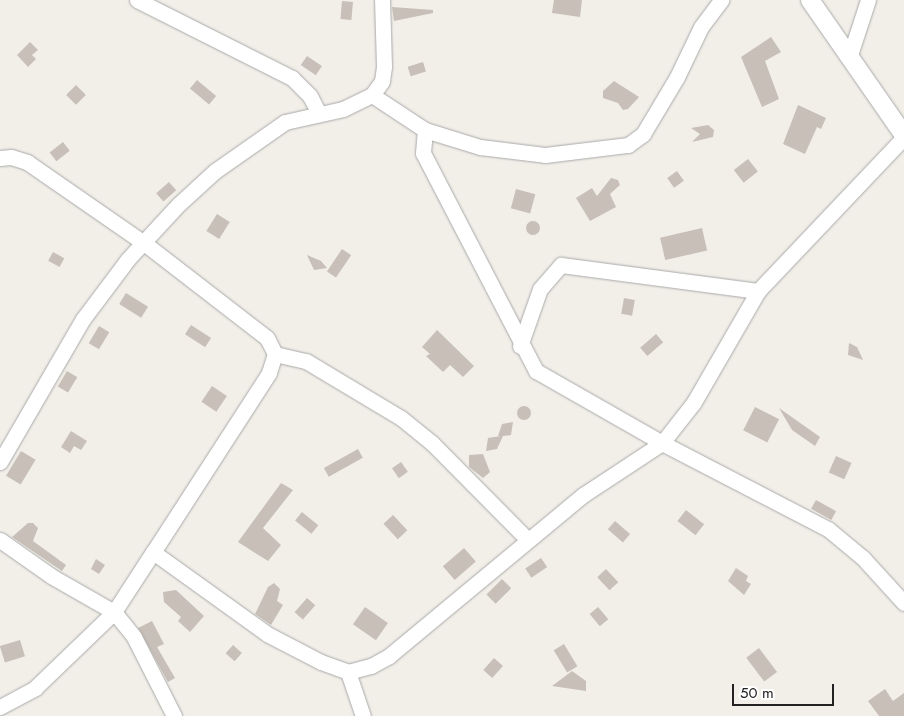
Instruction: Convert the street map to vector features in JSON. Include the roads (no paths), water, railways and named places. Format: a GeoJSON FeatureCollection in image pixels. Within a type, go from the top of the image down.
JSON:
{"type":"FeatureCollection","features":[{"type":"Feature","properties":{"kind":"street"},"geometry":{"type":"LineString","coordinates":[[137,0],[292,78],[310,96],[320,114]]}},
{"type":"Feature","properties":{"kind":"street"},"geometry":{"type":"LineString","coordinates":[[0,462],[83,319],[111,280],[215,172],[254,142],[286,122],[343,109],[372,95],[382,81],[384,66],[382,0]]}},
{"type":"Feature","properties":{"kind":"street"},"geometry":{"type":"LineString","coordinates":[[372,95],[425,130],[480,147],[545,155],[628,145],[643,134],[677,77],[701,27],[721,0]]}},
{"type":"Feature","properties":{"kind":"street"},"geometry":{"type":"LineString","coordinates":[[153,552],[267,634],[321,662],[348,672],[371,666],[390,656],[527,539],[583,496],[662,443],[694,402],[758,291],[904,136],[850,55],[810,0]]}},
{"type":"Feature","properties":{"kind":"street"},"geometry":{"type":"LineString","coordinates":[[850,55],[868,0]]}},
{"type":"Feature","properties":{"kind":"street"},"geometry":{"type":"LineString","coordinates":[[425,130],[423,153],[520,346],[540,375],[662,443],[828,529],[862,558],[904,603]]}},
{"type":"Feature","properties":{"kind":"street"},"geometry":{"type":"LineString","coordinates":[[0,158],[11,157],[27,162],[144,244],[267,338],[275,354],[269,373],[114,612],[35,688],[0,708]]}},
{"type":"Feature","properties":{"kind":"street"},"geometry":{"type":"LineString","coordinates":[[520,346],[540,289],[561,265],[758,291]]}},
{"type":"Feature","properties":{"kind":"street"},"geometry":{"type":"LineString","coordinates":[[275,354],[306,361],[401,418],[432,442],[527,539]]}},
{"type":"Feature","properties":{"kind":"street"},"geometry":{"type":"LineString","coordinates":[[0,540],[58,581],[114,612],[134,637],[174,716]]}},
{"type":"Feature","properties":{"kind":"street"},"geometry":{"type":"LineString","coordinates":[[348,672],[363,716]]}}]}
